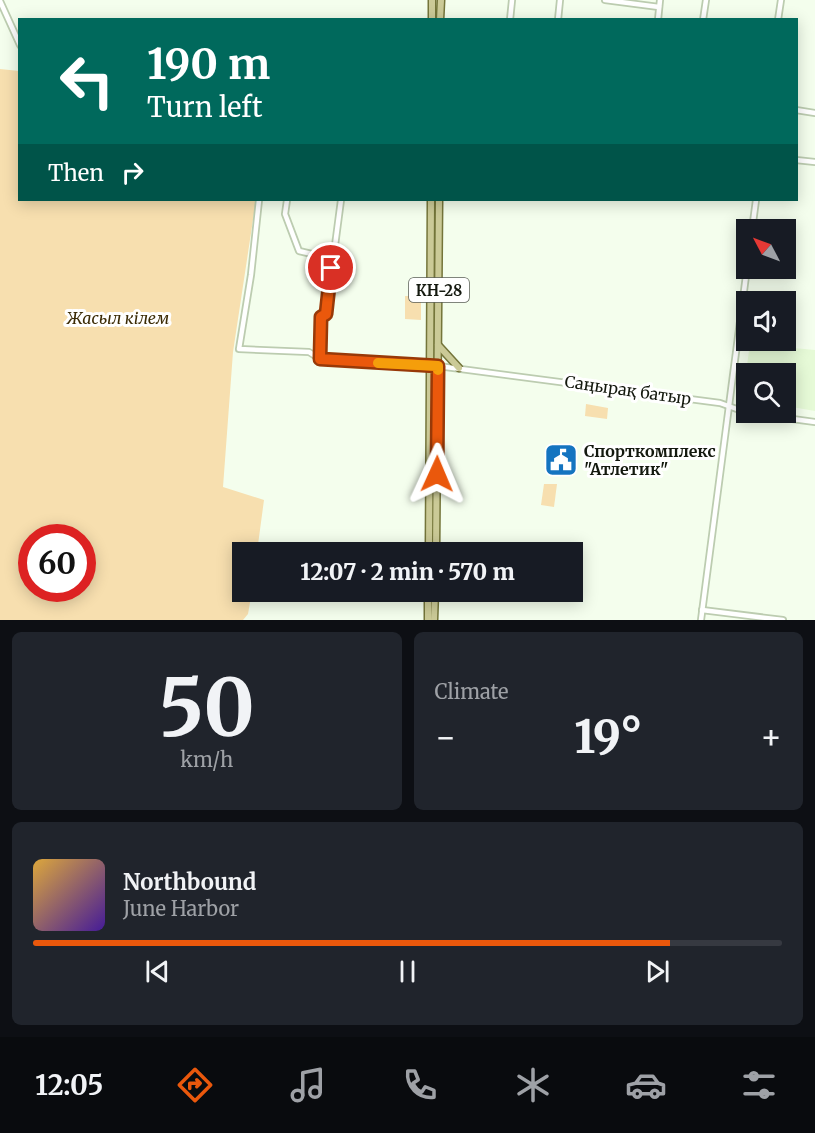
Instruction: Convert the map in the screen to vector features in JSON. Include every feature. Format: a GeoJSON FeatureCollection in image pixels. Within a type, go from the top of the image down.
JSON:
{"type":"FeatureCollection","features":[{"type":"Feature","properties":{"kind":"main road"},"geometry":{"type":"LineString","coordinates":[[432,0],[432,18]]}},
{"type":"Feature","properties":{"kind":"main road"},"geometry":{"type":"LineString","coordinates":[[440,18],[441,0]]}},
{"type":"Feature","properties":{"kind":"main road","name":"КН-28"},"geometry":{"type":"LineString","coordinates":[[429,542],[431,201]]}},
{"type":"Feature","properties":{"kind":"main road","name":"КН-28"},"geometry":{"type":"LineString","coordinates":[[436,542],[439,201]]}},
{"type":"Feature","properties":{"kind":"main road"},"geometry":{"type":"LineString","coordinates":[[438,345],[459,368]]}},
{"type":"Feature","properties":{"kind":"main road"},"geometry":{"type":"LineString","coordinates":[[428,602],[428,620]]}},
{"type":"Feature","properties":{"kind":"main road"},"geometry":{"type":"LineString","coordinates":[[434,620],[435,602]]}},
{"type":"Feature","properties":{"kind":"street"},"geometry":{"type":"LineString","coordinates":[[510,18],[512,0]]}},
{"type":"Feature","properties":{"kind":"street"},"geometry":{"type":"LineString","coordinates":[[558,18],[560,0]]}},
{"type":"Feature","properties":{"kind":"street"},"geometry":{"type":"LineString","coordinates":[[605,0],[659,7]]}},
{"type":"Feature","properties":{"kind":"street"},"geometry":{"type":"LineString","coordinates":[[658,18],[660,0]]}},
{"type":"Feature","properties":{"kind":"street"},"geometry":{"type":"LineString","coordinates":[[703,18],[706,0]]}},
{"type":"Feature","properties":{"kind":"street"},"geometry":{"type":"LineString","coordinates":[[778,18],[781,0]]}},
{"type":"Feature","properties":{"kind":"street"},"geometry":{"type":"LineString","coordinates":[[0,2],[18,41]]}},
{"type":"Feature","properties":{"kind":"street"},"geometry":{"type":"LineString","coordinates":[[798,110],[815,113]]}},
{"type":"Feature","properties":{"kind":"street"},"geometry":{"type":"LineString","coordinates":[[798,160],[815,162]]}},
{"type":"Feature","properties":{"kind":"street","name":"Саңырақ батыр"},"geometry":{"type":"LineString","coordinates":[[259,201],[251,275],[239,349],[309,352],[320,359],[430,365],[634,390],[729,406],[748,413],[815,422]]}},
{"type":"Feature","properties":{"kind":"street"},"geometry":{"type":"LineString","coordinates":[[287,201],[285,214],[299,251],[333,259]]}},
{"type":"Feature","properties":{"kind":"street"},"geometry":{"type":"LineString","coordinates":[[320,359],[321,317],[326,314],[341,201]]}},
{"type":"Feature","properties":{"kind":"street"},"geometry":{"type":"LineString","coordinates":[[753,219],[756,201]]}},
{"type":"Feature","properties":{"kind":"street"},"geometry":{"type":"LineString","coordinates":[[701,620],[746,279]]}},
{"type":"Feature","properties":{"kind":"street"},"geometry":{"type":"LineString","coordinates":[[702,609],[783,620]]}},
{"type":"Feature","properties":{"kind":"shaded area"},"geometry":{"type":"Polygon","coordinates":[[[796,348],[815,350],[815,411],[796,408],[796,363],[747,363],[749,351],[796,351],[796,348]]]}},
{"type":"Feature","properties":{"kind":"green space","name":"Жасыл кілем"},"geometry":{"type":"Polygon","coordinates":[[[0,69],[18,71],[18,201],[256,201],[233,352],[223,487],[264,500],[258,542],[232,542],[232,602],[250,602],[248,614],[243,620],[0,620],[0,69]]]}},
{"type":"Feature","properties":{"kind":"green space"},"geometry":{"type":"Polygon","coordinates":[[[405,296],[421,296],[421,320],[405,319],[405,296]]]}},
{"type":"Feature","properties":{"kind":"green space"},"geometry":{"type":"Polygon","coordinates":[[[586,404],[608,408],[607,419],[585,416],[586,404]]]}},
{"type":"Feature","properties":{"kind":"green space"},"geometry":{"type":"Polygon","coordinates":[[[544,484],[557,484],[554,507],[541,505],[544,484]]]}},
{"type":"Feature","properties":{"kind":"slow traffic"},"geometry":{"type":"LineString","coordinates":[[378,363],[438,366],[438,370]]}},
{"type":"Feature","properties":{"kind":"place","name":"Спорткомплекс \"Атлетик\""},"geometry":{"type":"Point","coordinates":[561,460]}},
{"type":"Feature","properties":{"kind":"route"},"geometry":{"type":"LineString","coordinates":[[331,268],[326,314],[321,317],[320,359],[438,366],[437,474]]}}]}
